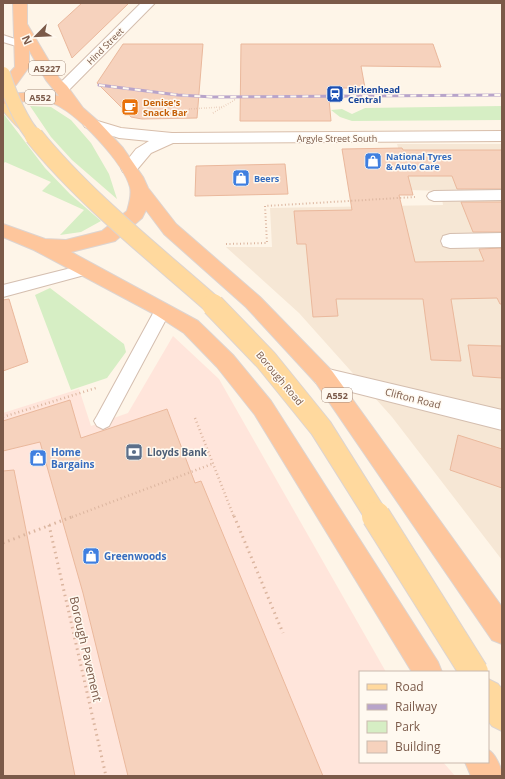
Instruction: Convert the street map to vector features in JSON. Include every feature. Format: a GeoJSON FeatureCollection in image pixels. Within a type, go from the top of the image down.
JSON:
{"type":"FeatureCollection","features":[{"type":"Feature","properties":{"kind":"highway","name":"A5227"},"geometry":{"type":"LineString","coordinates":[[3,86],[11,82],[22,67],[23,45],[20,3]]}},
{"type":"Feature","properties":{"kind":"highway","name":"A5227"},"geometry":{"type":"LineString","coordinates":[[22,26],[53,80],[62,89],[75,109]]}},
{"type":"Feature","properties":{"kind":"highway","name":"A552"},"geometry":{"type":"LineString","coordinates":[[3,100],[30,96],[60,101],[75,109],[120,154],[135,176],[139,189],[170,229],[253,302],[324,377],[502,630]]}},
{"type":"Feature","properties":{"kind":"highway"},"geometry":{"type":"LineString","coordinates":[[41,245],[66,247],[90,242],[108,236],[136,214],[139,189]]}},
{"type":"Feature","properties":{"kind":"highway"},"geometry":{"type":"LineString","coordinates":[[3,230],[41,245],[163,310],[191,327],[224,361],[263,408],[427,671]]}},
{"type":"Feature","properties":{"kind":"highway"},"geometry":{"type":"LineString","coordinates":[[481,763],[488,776]]}},
{"type":"Feature","properties":{"kind":"main road","name":"Hind Street"},"geometry":{"type":"LineString","coordinates":[[62,89],[148,3]]}},
{"type":"Feature","properties":{"kind":"main road","name":"Borough Road"},"geometry":{"type":"LineString","coordinates":[[3,74],[8,90],[29,130]]}},
{"type":"Feature","properties":{"kind":"main road","name":"Borough Road"},"geometry":{"type":"LineString","coordinates":[[3,100],[54,161],[85,192],[218,310],[266,360],[321,428],[473,671]]}},
{"type":"Feature","properties":{"kind":"main road","name":"Argyle Street South"},"geometry":{"type":"LineString","coordinates":[[91,124],[120,133],[172,138],[502,136]]}},
{"type":"Feature","properties":{"kind":"main road","name":"Argyle Street South"},"geometry":{"type":"LineString","coordinates":[[129,168],[139,153],[153,144],[172,138]]}},
{"type":"Feature","properties":{"kind":"main road"},"geometry":{"type":"LineString","coordinates":[[450,241],[502,240]]}},
{"type":"Feature","properties":{"kind":"main road","name":"Clifton Road"},"geometry":{"type":"LineString","coordinates":[[324,377],[502,420]]}},
{"type":"Feature","properties":{"kind":"main road"},"geometry":{"type":"LineString","coordinates":[[489,696],[502,716]]}},
{"type":"Feature","properties":{"kind":"lane"},"geometry":{"type":"LineString","coordinates":[[3,38],[23,45]]}},
{"type":"Feature","properties":{"kind":"lane"},"geometry":{"type":"LineString","coordinates":[[434,196],[502,195]]}},
{"type":"Feature","properties":{"kind":"lane"},"geometry":{"type":"LineString","coordinates":[[3,291],[87,269]]}},
{"type":"Feature","properties":{"kind":"lane"},"geometry":{"type":"LineString","coordinates":[[104,421],[163,310]]}},
{"type":"Feature","properties":{"kind":"path"},"geometry":{"type":"LineString","coordinates":[[213,113],[236,99]]}},
{"type":"Feature","properties":{"kind":"path"},"geometry":{"type":"LineString","coordinates":[[189,109],[222,107]]}},
{"type":"Feature","properties":{"kind":"path"},"geometry":{"type":"LineString","coordinates":[[226,244],[267,243],[265,206],[434,196]]}},
{"type":"Feature","properties":{"kind":"path"},"geometry":{"type":"LineString","coordinates":[[3,417],[91,389]]}},
{"type":"Feature","properties":{"kind":"path"},"geometry":{"type":"LineString","coordinates":[[195,418],[212,464],[283,633]]}},
{"type":"Feature","properties":{"kind":"path"},"geometry":{"type":"LineString","coordinates":[[3,543],[212,464]]}},
{"type":"Feature","properties":{"kind":"path","name":"Borough Pavement"},"geometry":{"type":"LineString","coordinates":[[49,526],[106,776]]}},
{"type":"Feature","properties":{"kind":"shaded area"},"geometry":{"type":"Polygon","coordinates":[[[397,144],[502,144],[502,560],[392,417],[299,313],[226,247],[272,247],[270,208],[443,205],[441,191],[410,190],[397,144]]]}},
{"type":"Feature","properties":{"kind":"shaded area"},"geometry":{"type":"Polygon","coordinates":[[[173,336],[219,379],[385,671],[359,671],[359,763],[444,763],[455,776],[3,776],[3,413],[79,389],[91,426],[128,413],[173,336]]]}},
{"type":"Feature","properties":{"kind":"green space"},"geometry":{"type":"Polygon","coordinates":[[[30,106],[51,107],[71,120],[91,143],[109,174],[117,199],[72,160],[51,137],[30,106]]]}},
{"type":"Feature","properties":{"kind":"green space"},"geometry":{"type":"Polygon","coordinates":[[[502,106],[502,120],[352,121],[340,117],[331,110],[342,109],[352,114],[365,108],[502,106]]]}},
{"type":"Feature","properties":{"kind":"green space"},"geometry":{"type":"Polygon","coordinates":[[[3,113],[45,168],[70,194],[101,221],[81,232],[60,235],[84,210],[42,191],[51,182],[5,162],[3,164],[3,113]]]}},
{"type":"Feature","properties":{"kind":"green space"},"geometry":{"type":"Polygon","coordinates":[[[50,288],[124,344],[126,352],[107,378],[71,390],[35,295],[50,288]]]}},
{"type":"Feature","properties":{"kind":"building"},"geometry":{"type":"Polygon","coordinates":[[[82,3],[129,3],[72,58],[58,25],[82,3]]]}},
{"type":"Feature","properties":{"kind":"building"},"geometry":{"type":"Polygon","coordinates":[[[123,44],[203,44],[197,118],[142,119],[131,117],[97,83],[123,44]]]}},
{"type":"Feature","properties":{"kind":"building"},"geometry":{"type":"Polygon","coordinates":[[[241,44],[433,44],[441,67],[361,66],[365,88],[328,88],[331,121],[240,121],[241,44]]]}},
{"type":"Feature","properties":{"kind":"building"},"geometry":{"type":"Polygon","coordinates":[[[402,148],[403,150],[502,150],[502,189],[457,189],[452,176],[408,176],[413,195],[399,195],[415,262],[484,261],[479,249],[502,248],[502,304],[500,304],[497,298],[451,299],[461,361],[431,360],[423,299],[336,299],[338,316],[313,317],[306,244],[297,244],[294,211],[352,210],[342,149],[402,148]]]}},
{"type":"Feature","properties":{"kind":"building"},"geometry":{"type":"Polygon","coordinates":[[[285,164],[288,194],[195,196],[196,166],[285,164]]]}},
{"type":"Feature","properties":{"kind":"building"},"geometry":{"type":"Polygon","coordinates":[[[461,202],[502,202],[502,232],[473,232],[461,202]]]}},
{"type":"Feature","properties":{"kind":"building"},"geometry":{"type":"Polygon","coordinates":[[[9,299],[28,362],[3,371],[3,300],[9,299]]]}},
{"type":"Feature","properties":{"kind":"building"},"geometry":{"type":"Polygon","coordinates":[[[468,345],[502,346],[502,378],[473,376],[468,345]]]}},
{"type":"Feature","properties":{"kind":"building"},"geometry":{"type":"Polygon","coordinates":[[[70,400],[81,438],[167,409],[195,483],[201,481],[323,776],[128,776],[83,593],[40,442],[3,451],[3,421],[70,400]]]}},
{"type":"Feature","properties":{"kind":"building"},"geometry":{"type":"Polygon","coordinates":[[[458,435],[502,449],[502,488],[450,470],[458,435]]]}},
{"type":"Feature","properties":{"kind":"building"},"geometry":{"type":"Polygon","coordinates":[[[14,470],[75,776],[3,776],[3,471],[14,470]]]}},
{"type":"Feature","properties":{"kind":"railway"},"geometry":{"type":"LineString","coordinates":[[99,85],[178,95],[213,97],[502,95]]}},
{"type":"Feature","properties":{"kind":"place","name":"Birkenhead Central"},"geometry":{"type":"Point","coordinates":[335,94]}},
{"type":"Feature","properties":{"kind":"place","name":"Denise's Snack Bar"},"geometry":{"type":"Point","coordinates":[130,107]}},
{"type":"Feature","properties":{"kind":"place","name":"National Tyres & Auto Care"},"geometry":{"type":"Point","coordinates":[373,161]}},
{"type":"Feature","properties":{"kind":"place","name":"Beers"},"geometry":{"type":"Point","coordinates":[241,178]}},
{"type":"Feature","properties":{"kind":"place","name":"Lloyds Bank"},"geometry":{"type":"Point","coordinates":[134,452]}},
{"type":"Feature","properties":{"kind":"place","name":"Home Bargains"},"geometry":{"type":"Point","coordinates":[38,458]}},
{"type":"Feature","properties":{"kind":"place","name":"Greenwoods"},"geometry":{"type":"Point","coordinates":[91,556]}}]}
